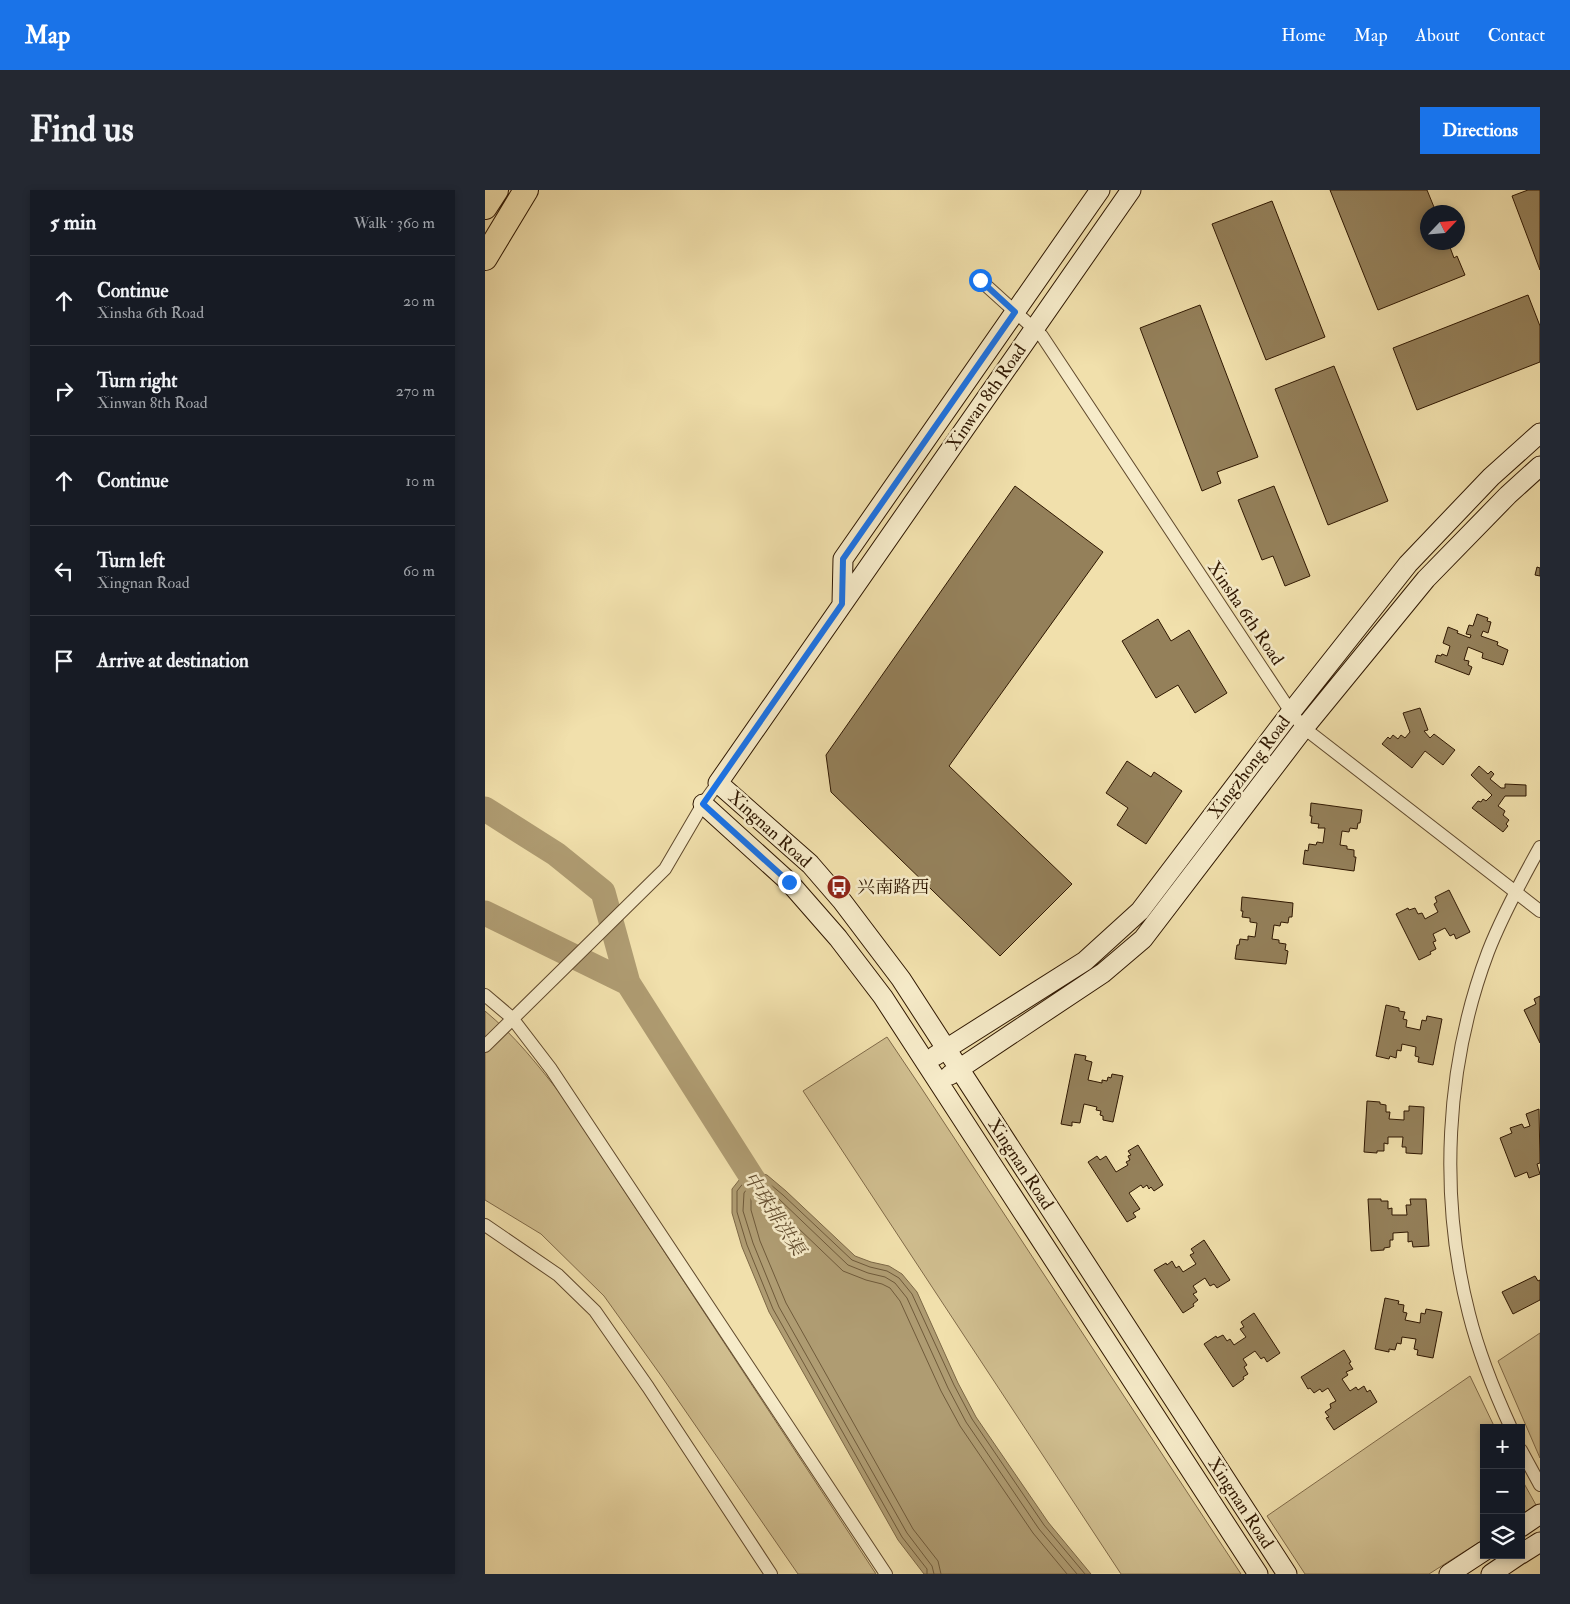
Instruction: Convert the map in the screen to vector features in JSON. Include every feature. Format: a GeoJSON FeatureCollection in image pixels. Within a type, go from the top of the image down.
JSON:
{"type":"FeatureCollection","features":[{"type":"Feature","properties":{"kind":"highway"},"geometry":{"type":"LineString","coordinates":[[485,207],[496,190]]}},
{"type":"Feature","properties":{"kind":"highway"},"geometry":{"type":"LineString","coordinates":[[485,258],[526,190]]}},
{"type":"Feature","properties":{"kind":"street","name":"Xinwan 8th Road"},"geometry":{"type":"LineString","coordinates":[[842,604],[843,559],[1100,190]]}},
{"type":"Feature","properties":{"kind":"street","name":"Xinwan 8th Road"},"geometry":{"type":"LineString","coordinates":[[718,783],[1131,190]]}},
{"type":"Feature","properties":{"kind":"street","name":"Xinsha 6th Road"},"geometry":{"type":"LineString","coordinates":[[980,280],[1042,336],[1291,712],[1304,728],[1540,911]]}},
{"type":"Feature","properties":{"kind":"street","name":"Xingzhong Road"},"geometry":{"type":"LineString","coordinates":[[925,1062],[1085,962],[1140,911],[1291,712],[1408,564],[1491,477],[1540,433]]}},
{"type":"Feature","properties":{"kind":"street","name":"Xingzhong Road"},"geometry":{"type":"LineString","coordinates":[[938,1082],[1103,973],[1143,939],[1304,728],[1426,579],[1508,495],[1540,466]]}},
{"type":"Feature","properties":{"kind":"street"},"geometry":{"type":"LineString","coordinates":[[485,1046],[665,869],[703,804],[718,783]]}},
{"type":"Feature","properties":{"kind":"street","name":"Xingnan Road"},"geometry":{"type":"LineString","coordinates":[[718,783],[810,864],[901,979],[1287,1574]]}},
{"type":"Feature","properties":{"kind":"street","name":"Xingnan Road"},"geometry":{"type":"LineString","coordinates":[[703,804],[789,882],[866,975],[905,1029],[1258,1574]]}},
{"type":"Feature","properties":{"kind":"street"},"geometry":{"type":"LineString","coordinates":[[1509,1424],[1491,1384],[1469,1314],[1455,1242],[1450,1168],[1454,1095],[1467,1023],[1488,953],[1515,892],[1540,847]]}},
{"type":"Feature","properties":{"kind":"street"},"geometry":{"type":"LineString","coordinates":[[485,995],[512,1018],[551,1069],[886,1574]]}},
{"type":"Feature","properties":{"kind":"street"},"geometry":{"type":"LineString","coordinates":[[485,1225],[558,1276],[595,1311],[648,1387],[771,1574]]}},
{"type":"Feature","properties":{"kind":"street"},"geometry":{"type":"LineString","coordinates":[[1525,1457],[1540,1485]]}},
{"type":"Feature","properties":{"kind":"street"},"geometry":{"type":"LineString","coordinates":[[1525,1524],[1540,1514]]}},
{"type":"Feature","properties":{"kind":"street"},"geometry":{"type":"LineString","coordinates":[[1525,1552],[1540,1542]]}},
{"type":"Feature","properties":{"kind":"street"},"geometry":{"type":"LineString","coordinates":[[1449,1574],[1480,1554]]}},
{"type":"Feature","properties":{"kind":"street"},"geometry":{"type":"LineString","coordinates":[[1491,1574],[1514,1559]]}},
{"type":"Feature","properties":{"kind":"shaded area"},"geometry":{"type":"Polygon","coordinates":[[[485,1011],[516,1041],[562,1096],[876,1574],[798,1574],[604,1296],[541,1234],[485,1200],[485,1011]]]}},
{"type":"Feature","properties":{"kind":"shaded area"},"geometry":{"type":"Polygon","coordinates":[[[887,1037],[1241,1574],[1121,1574],[803,1091],[887,1037]]]}},
{"type":"Feature","properties":{"kind":"shaded area"},"geometry":{"type":"Polygon","coordinates":[[[1540,1333],[1540,1458],[1498,1361],[1540,1333]]]}},
{"type":"Feature","properties":{"kind":"shaded area"},"geometry":{"type":"Polygon","coordinates":[[[1470,1376],[1493,1424],[1480,1424],[1480,1542],[1429,1574],[1305,1574],[1267,1516],[1470,1376]]]}},
{"type":"Feature","properties":{"kind":"shaded area"},"geometry":{"type":"Polygon","coordinates":[[[1525,1485],[1536,1505],[1525,1512],[1525,1485]]]}},
{"type":"Feature","properties":{"kind":"water"},"geometry":{"type":"Polygon","coordinates":[[[747,1170],[767,1175],[855,1256],[889,1266],[902,1274],[917,1292],[958,1383],[976,1417],[1048,1522],[1091,1574],[924,1574],[898,1540],[769,1312],[742,1247],[732,1213],[732,1189],[747,1170]]]}},
{"type":"Feature","properties":{"kind":"building"},"geometry":{"type":"Polygon","coordinates":[[[1330,190],[1427,190],[1433,205],[1420,205],[1420,250],[1451,250],[1454,258],[1457,256],[1465,275],[1378,310],[1330,190]]]}},
{"type":"Feature","properties":{"kind":"building"},"geometry":{"type":"Polygon","coordinates":[[[1528,190],[1540,190],[1540,270],[1512,196],[1528,190]]]}},
{"type":"Feature","properties":{"kind":"building"},"geometry":{"type":"Polygon","coordinates":[[[1272,201],[1325,337],[1266,360],[1212,224],[1272,201]]]}},
{"type":"Feature","properties":{"kind":"building"},"geometry":{"type":"Polygon","coordinates":[[[1528,295],[1540,326],[1540,362],[1417,410],[1393,348],[1528,295]]]}},
{"type":"Feature","properties":{"kind":"building"},"geometry":{"type":"Polygon","coordinates":[[[1200,305],[1258,457],[1217,472],[1221,483],[1202,491],[1140,328],[1200,305]]]}},
{"type":"Feature","properties":{"kind":"building"},"geometry":{"type":"Polygon","coordinates":[[[1334,366],[1388,501],[1328,525],[1275,389],[1334,366]]]}},
{"type":"Feature","properties":{"kind":"building"},"geometry":{"type":"Polygon","coordinates":[[[1015,486],[1103,552],[949,766],[1072,884],[1000,956],[831,792],[826,755],[1015,486]]]}},
{"type":"Feature","properties":{"kind":"building"},"geometry":{"type":"Polygon","coordinates":[[[1274,486],[1310,576],[1285,586],[1273,556],[1262,560],[1238,500],[1274,486]]]}},
{"type":"Feature","properties":{"kind":"building"},"geometry":{"type":"Polygon","coordinates":[[[1537,567],[1540,568],[1540,576],[1535,575],[1537,567]]]}},
{"type":"Feature","properties":{"kind":"building"},"geometry":{"type":"Polygon","coordinates":[[[1477,614],[1488,618],[1487,621],[1491,622],[1488,633],[1483,631],[1481,636],[1498,642],[1497,645],[1508,650],[1503,665],[1482,658],[1483,653],[1468,647],[1464,660],[1469,661],[1468,665],[1472,667],[1469,675],[1435,662],[1437,655],[1447,656],[1450,646],[1443,643],[1448,627],[1470,638],[1471,635],[1466,634],[1469,625],[1473,626],[1477,614]]]}},
{"type":"Feature","properties":{"kind":"building"},"geometry":{"type":"Polygon","coordinates":[[[1158,619],[1171,641],[1189,630],[1227,693],[1195,713],[1178,685],[1156,698],[1122,641],[1158,619]]]}},
{"type":"Feature","properties":{"kind":"building"},"geometry":{"type":"Polygon","coordinates":[[[1420,708],[1428,730],[1424,731],[1430,738],[1434,734],[1455,750],[1443,765],[1425,751],[1412,768],[1382,744],[1388,737],[1390,739],[1393,735],[1398,739],[1401,735],[1405,738],[1410,732],[1403,713],[1420,708]]]}},
{"type":"Feature","properties":{"kind":"building"},"geometry":{"type":"Polygon","coordinates":[[[1127,761],[1151,777],[1154,772],[1182,791],[1146,844],[1117,825],[1128,808],[1106,793],[1127,761]]]}},
{"type":"Feature","properties":{"kind":"building"},"geometry":{"type":"Polygon","coordinates":[[[1479,766],[1488,774],[1491,771],[1494,774],[1490,779],[1501,788],[1505,788],[1505,784],[1526,785],[1526,796],[1505,796],[1498,806],[1505,811],[1503,815],[1509,820],[1506,824],[1508,826],[1503,832],[1472,808],[1478,801],[1481,802],[1483,799],[1486,801],[1492,795],[1471,775],[1479,766]]]}},
{"type":"Feature","properties":{"kind":"building"},"geometry":{"type":"Polygon","coordinates":[[[1311,803],[1362,810],[1357,829],[1350,828],[1349,832],[1342,831],[1340,845],[1354,850],[1354,857],[1356,857],[1354,871],[1303,864],[1305,850],[1308,851],[1309,844],[1323,843],[1325,828],[1318,828],[1319,824],[1311,823],[1311,803]]]}},
{"type":"Feature","properties":{"kind":"building"},"geometry":{"type":"Polygon","coordinates":[[[1449,890],[1470,932],[1456,939],[1454,934],[1450,936],[1445,928],[1433,934],[1436,941],[1433,942],[1436,949],[1419,960],[1396,914],[1408,908],[1409,910],[1415,908],[1418,914],[1422,913],[1425,919],[1438,912],[1434,904],[1437,902],[1435,897],[1449,890]]]}},
{"type":"Feature","properties":{"kind":"building"},"geometry":{"type":"Polygon","coordinates":[[[1242,897],[1293,903],[1292,917],[1289,917],[1288,923],[1281,922],[1280,926],[1274,925],[1272,939],[1286,944],[1285,950],[1288,951],[1286,964],[1235,959],[1240,939],[1248,940],[1248,936],[1255,937],[1257,923],[1250,922],[1250,918],[1242,917],[1242,897]]]}},
{"type":"Feature","properties":{"kind":"building"},"geometry":{"type":"Polygon","coordinates":[[[1540,996],[1540,1043],[1524,1010],[1536,1004],[1534,999],[1540,996]]]}},
{"type":"Feature","properties":{"kind":"building"},"geometry":{"type":"Polygon","coordinates":[[[1386,1005],[1399,1008],[1399,1011],[1405,1012],[1403,1019],[1407,1020],[1406,1027],[1420,1030],[1422,1020],[1426,1021],[1427,1016],[1442,1019],[1433,1065],[1418,1062],[1419,1057],[1415,1056],[1416,1047],[1402,1044],[1401,1051],[1397,1050],[1396,1058],[1390,1056],[1389,1059],[1376,1056],[1386,1005]]]}},
{"type":"Feature","properties":{"kind":"building"},"geometry":{"type":"Polygon","coordinates":[[[1075,1054],[1086,1056],[1085,1060],[1092,1062],[1088,1080],[1102,1083],[1102,1080],[1107,1081],[1108,1077],[1111,1078],[1112,1074],[1123,1076],[1113,1122],[1103,1120],[1103,1116],[1100,1115],[1101,1111],[1096,1110],[1097,1107],[1084,1104],[1080,1123],[1072,1122],[1072,1126],[1061,1124],[1075,1054]]]}},
{"type":"Feature","properties":{"kind":"building"},"geometry":{"type":"Polygon","coordinates":[[[1367,1101],[1380,1102],[1380,1104],[1386,1105],[1386,1112],[1390,1112],[1389,1119],[1404,1120],[1404,1111],[1409,1111],[1409,1106],[1424,1107],[1422,1154],[1406,1153],[1406,1147],[1402,1147],[1403,1137],[1388,1137],[1388,1144],[1384,1143],[1384,1151],[1377,1151],[1377,1153],[1364,1152],[1367,1101]]]}},
{"type":"Feature","properties":{"kind":"building"},"geometry":{"type":"Polygon","coordinates":[[[1539,1109],[1540,1163],[1537,1164],[1540,1174],[1529,1178],[1527,1172],[1515,1177],[1500,1138],[1512,1133],[1510,1128],[1522,1124],[1524,1128],[1530,1126],[1526,1114],[1539,1109]]]}},
{"type":"Feature","properties":{"kind":"building"},"geometry":{"type":"Polygon","coordinates":[[[1138,1145],[1163,1185],[1154,1191],[1151,1187],[1149,1189],[1147,1185],[1143,1188],[1141,1185],[1129,1193],[1140,1209],[1133,1213],[1136,1217],[1127,1222],[1088,1162],[1097,1156],[1100,1160],[1106,1156],[1116,1172],[1128,1165],[1126,1162],[1130,1160],[1128,1156],[1131,1155],[1128,1151],[1138,1145]]]}},
{"type":"Feature","properties":{"kind":"building"},"geometry":{"type":"Polygon","coordinates":[[[1368,1199],[1388,1201],[1388,1209],[1392,1208],[1392,1215],[1407,1215],[1406,1205],[1411,1205],[1410,1199],[1426,1199],[1429,1246],[1413,1247],[1412,1241],[1408,1242],[1408,1232],[1393,1233],[1390,1247],[1384,1248],[1384,1250],[1371,1251],[1368,1199]]]}},
{"type":"Feature","properties":{"kind":"building"},"geometry":{"type":"Polygon","coordinates":[[[1204,1240],[1230,1280],[1217,1288],[1214,1284],[1210,1286],[1205,1278],[1193,1286],[1197,1292],[1193,1294],[1198,1300],[1193,1304],[1194,1306],[1183,1313],[1154,1270],[1172,1261],[1176,1268],[1179,1266],[1183,1272],[1196,1264],[1190,1255],[1194,1253],[1191,1249],[1204,1240]]]}},
{"type":"Feature","properties":{"kind":"building"},"geometry":{"type":"Polygon","coordinates":[[[1535,1276],[1538,1281],[1540,1280],[1540,1300],[1513,1314],[1502,1292],[1535,1276]]]}},
{"type":"Feature","properties":{"kind":"building"},"geometry":{"type":"Polygon","coordinates":[[[1385,1298],[1399,1301],[1398,1304],[1404,1305],[1403,1312],[1407,1313],[1405,1320],[1420,1323],[1421,1313],[1425,1314],[1426,1309],[1442,1312],[1433,1358],[1417,1355],[1418,1350],[1414,1349],[1416,1339],[1402,1337],[1401,1344],[1397,1343],[1395,1350],[1389,1349],[1389,1352],[1375,1349],[1385,1298]]]}},
{"type":"Feature","properties":{"kind":"building"},"geometry":{"type":"Polygon","coordinates":[[[1254,1313],[1280,1353],[1267,1362],[1264,1357],[1261,1359],[1255,1351],[1243,1359],[1247,1365],[1244,1367],[1248,1374],[1233,1387],[1204,1344],[1216,1336],[1217,1338],[1223,1335],[1227,1341],[1230,1339],[1234,1345],[1246,1337],[1240,1329],[1244,1327],[1241,1322],[1254,1313]]]}},
{"type":"Feature","properties":{"kind":"building"},"geometry":{"type":"Polygon","coordinates":[[[1344,1350],[1353,1369],[1346,1372],[1348,1375],[1342,1379],[1350,1391],[1356,1387],[1358,1390],[1364,1386],[1367,1392],[1370,1390],[1377,1402],[1334,1430],[1326,1418],[1329,1417],[1325,1412],[1331,1408],[1330,1404],[1336,1401],[1328,1388],[1322,1392],[1320,1389],[1314,1393],[1310,1388],[1308,1389],[1301,1377],[1344,1350]]]}},
{"type":"Feature","properties":{"kind":"waterway"},"geometry":{"type":"LineString","coordinates":[[485,809],[556,854],[603,892],[628,983]]}},
{"type":"Feature","properties":{"kind":"waterway","name":"中珠排洪渠"},"geometry":{"type":"LineString","coordinates":[[485,913],[628,983],[765,1198]]}},
{"type":"Feature","properties":{"kind":"place","name":"兴南路西"},"geometry":{"type":"Point","coordinates":[839,887]}},
{"type":"Feature","properties":{"kind":"route"},"geometry":{"type":"LineString","coordinates":[[789,882],[703,804],[842,604],[843,559],[1015,312],[980,280]]}}]}
